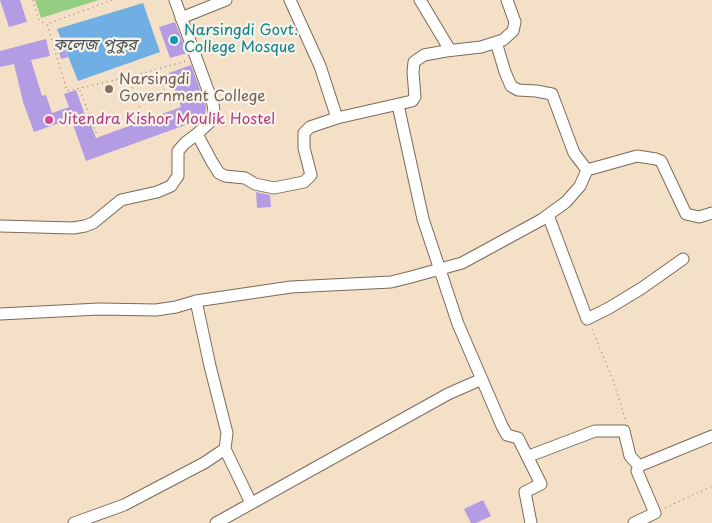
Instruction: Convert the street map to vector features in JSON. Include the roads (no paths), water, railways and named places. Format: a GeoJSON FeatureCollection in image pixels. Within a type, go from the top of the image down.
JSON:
{"type":"FeatureCollection","features":[{"type":"Feature","properties":{"kind":"street"},"geometry":{"type":"LineString","coordinates":[[0,226],[73,228],[93,223],[121,200],[157,192],[170,186],[178,176],[178,150],[212,120],[214,112],[213,104],[175,0]]}},
{"type":"Feature","properties":{"kind":"street"},"geometry":{"type":"LineString","coordinates":[[181,18],[226,0]]}},
{"type":"Feature","properties":{"kind":"street"},"geometry":{"type":"LineString","coordinates":[[290,0],[320,66],[337,118]]}},
{"type":"Feature","properties":{"kind":"street"},"geometry":{"type":"LineString","coordinates":[[420,0],[450,50]]}},
{"type":"Feature","properties":{"kind":"street"},"geometry":{"type":"LineString","coordinates":[[197,134],[219,173],[225,176],[245,178],[255,184],[274,188],[304,182],[311,174],[304,148],[304,133],[310,128],[337,118],[412,101],[415,96],[412,72],[414,62],[424,55],[481,47],[503,40],[513,31],[515,22],[508,0]]}},
{"type":"Feature","properties":{"kind":"street"},"geometry":{"type":"LineString","coordinates":[[496,42],[505,72],[512,86],[518,90],[536,90],[552,94],[574,153],[587,170]]}},
{"type":"Feature","properties":{"kind":"street"},"geometry":{"type":"LineString","coordinates":[[398,105],[423,219],[458,324],[507,435],[518,438],[529,456],[541,484],[525,492],[531,523]]}},
{"type":"Feature","properties":{"kind":"street"},"geometry":{"type":"LineString","coordinates":[[587,170],[637,156],[656,159],[661,161],[686,214],[699,217],[712,213]]}},
{"type":"Feature","properties":{"kind":"street"},"geometry":{"type":"LineString","coordinates":[[0,314],[99,309],[156,310],[196,301],[292,287],[390,282],[439,270],[462,263],[548,215],[566,202],[580,186],[587,170]]}},
{"type":"Feature","properties":{"kind":"street"},"geometry":{"type":"LineString","coordinates":[[548,215],[587,319],[642,288],[683,259]]}},
{"type":"Feature","properties":{"kind":"street"},"geometry":{"type":"LineString","coordinates":[[196,301],[227,433],[225,449],[251,503]]}},
{"type":"Feature","properties":{"kind":"street"},"geometry":{"type":"LineString","coordinates":[[216,523],[448,394],[482,378]]}},
{"type":"Feature","properties":{"kind":"street"},"geometry":{"type":"LineString","coordinates":[[529,456],[596,431],[624,431],[630,456],[639,466]]}},
{"type":"Feature","properties":{"kind":"street"},"geometry":{"type":"LineString","coordinates":[[639,466],[712,436]]}},
{"type":"Feature","properties":{"kind":"street"},"geometry":{"type":"LineString","coordinates":[[74,523],[124,505],[204,463],[225,449]]}},
{"type":"Feature","properties":{"kind":"street"},"geometry":{"type":"LineString","coordinates":[[634,523],[657,518],[637,471],[639,466]]}},
{"type":"Feature","properties":{"kind":"water","name":"কলেজ পুকুর"},"geometry":{"type":"Polygon","coordinates":[[[143,3],[160,52],[78,81],[57,29],[143,3]]]}},
{"type":"Feature","properties":{"kind":"place","name":"Narsingdi Govt. College Mosque"},"geometry":{"type":"Point","coordinates":[174,40]}},
{"type":"Feature","properties":{"kind":"place","name":"Narsingdi Government College"},"geometry":{"type":"Point","coordinates":[109,89]}},
{"type":"Feature","properties":{"kind":"place","name":"Jitendra Kishor Moulik Hostel"},"geometry":{"type":"Point","coordinates":[49,120]}}]}
